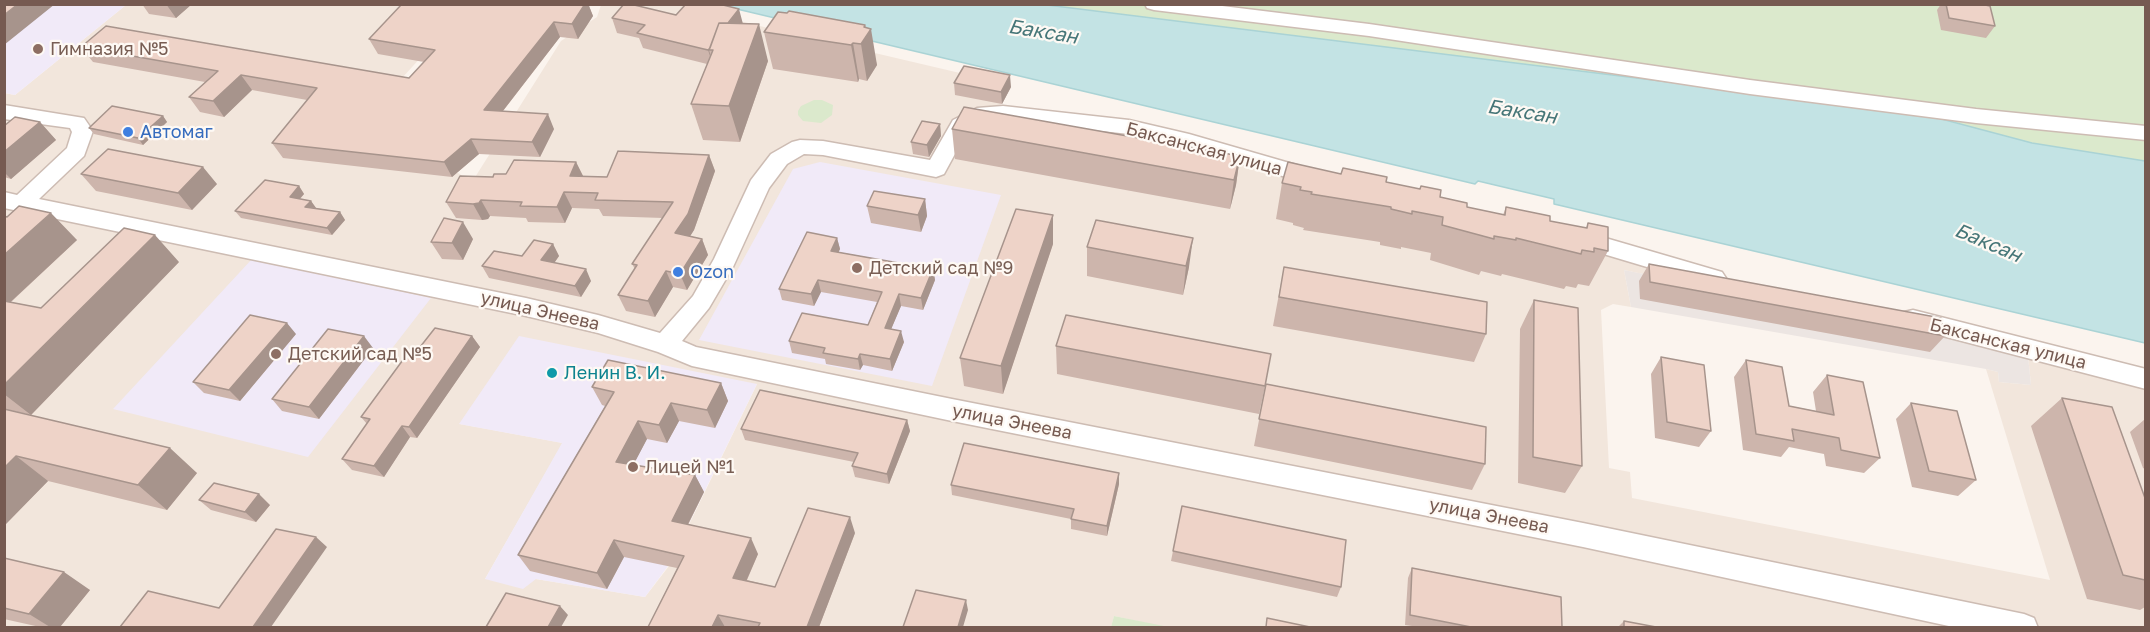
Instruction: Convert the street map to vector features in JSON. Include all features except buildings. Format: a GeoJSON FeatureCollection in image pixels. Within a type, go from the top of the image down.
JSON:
{"type":"FeatureCollection","features":[{"type":"Feature","properties":{"kind":"street"},"geometry":{"type":"LineString","coordinates":[[1154,4],[1369,30],[1628,70],[1821,96],[1976,116],[2145,133]]}},
{"type":"Feature","properties":{"kind":"street"},"geometry":{"type":"LineString","coordinates":[[4,112],[70,121],[77,123],[82,131],[76,151],[13,202]]}},
{"type":"Feature","properties":{"kind":"street","name":"Баксанская улица"},"geometry":{"type":"LineString","coordinates":[[665,344],[701,302],[724,261],[759,185],[779,159],[800,147],[824,148],[936,169],[960,125],[977,115],[1003,113],[1129,127],[1189,141],[1294,173],[1339,184]]}},
{"type":"Feature","properties":{"kind":"street","name":"улица Энеева"},"geometry":{"type":"LineString","coordinates":[[13,202],[526,307],[598,324],[665,344],[692,356],[1583,535],[2024,627]]}},
{"type":"Feature","properties":{"kind":"street"},"geometry":{"type":"LineString","coordinates":[[1555,232],[1589,240],[1643,259],[1735,283]]}},
{"type":"Feature","properties":{"kind":"street","name":"Баксанская улица"},"geometry":{"type":"LineString","coordinates":[[1894,315],[1974,333],[2145,379]]}},
{"type":"Feature","properties":{"kind":"shaded area","name":"Гимназия №5"},"geometry":{"type":"Polygon","coordinates":[[[4,5],[126,5],[15,95],[5,93],[4,5]]]}},
{"type":"Feature","properties":{"kind":"shaded area"},"geometry":{"type":"Polygon","coordinates":[[[126,5],[469,5],[368,115],[472,182],[561,41],[597,17],[601,5],[681,5],[747,23],[994,81],[1003,113],[1095,123],[1643,259],[2145,379],[2145,627],[1169,628],[1114,616],[1111,628],[5,627],[4,93],[15,95],[126,5]],[[1624,270],[1631,307],[1613,304],[1601,310],[1609,468],[1630,472],[1632,498],[2050,580],[1986,369],[1998,372],[1999,382],[2031,385],[2028,356],[1624,270]],[[757,384],[460,424],[563,443],[485,579],[536,579],[645,597],[669,566],[757,384]]]}},
{"type":"Feature","properties":{"kind":"shaded area","name":"Детский сад №9"},"geometry":{"type":"Polygon","coordinates":[[[820,162],[1001,195],[932,386],[699,340],[793,169],[820,162]]]}},
{"type":"Feature","properties":{"kind":"shaded area","name":"Детский сад №5"},"geometry":{"type":"Polygon","coordinates":[[[252,259],[431,298],[308,457],[113,409],[252,259]]]}},
{"type":"Feature","properties":{"kind":"shaded area"},"geometry":{"type":"Polygon","coordinates":[[[1624,270],[1985,343],[2028,356],[2031,385],[1999,382],[1998,372],[1986,369],[1631,307],[1624,270]]]}},
{"type":"Feature","properties":{"kind":"shaded area","name":"Лицей №1"},"geometry":{"type":"Polygon","coordinates":[[[519,336],[757,384],[668,566],[645,597],[536,579],[523,589],[485,579],[562,443],[459,424],[519,336]]]}},
{"type":"Feature","properties":{"kind":"green space"},"geometry":{"type":"Polygon","coordinates":[[[1044,5],[2145,5],[2145,161],[2032,143],[1934,117],[1790,97],[1044,5]]]}},
{"type":"Feature","properties":{"kind":"green space"},"geometry":{"type":"Polygon","coordinates":[[[814,100],[822,100],[833,105],[832,115],[821,123],[803,121],[798,115],[801,106],[814,100]]]}},
{"type":"Feature","properties":{"kind":"green space"},"geometry":{"type":"Polygon","coordinates":[[[1114,616],[1169,627],[1111,627],[1114,616]]]}},
{"type":"Feature","properties":{"kind":"water","name":"Баксан"},"geometry":{"type":"Polygon","coordinates":[[[720,5],[1047,5],[1790,97],[1934,117],[2032,143],[2145,161],[2145,343],[1554,204],[1554,199],[1478,181],[1475,184],[720,5]]]}},
{"type":"Feature","properties":{"kind":"place","name":"Гимназия №5"},"geometry":{"type":"Point","coordinates":[38,49]}},
{"type":"Feature","properties":{"kind":"place","name":"Автомаг"},"geometry":{"type":"Point","coordinates":[128,132]}},
{"type":"Feature","properties":{"kind":"place","name":"Детский сад №9"},"geometry":{"type":"Point","coordinates":[857,268]}},
{"type":"Feature","properties":{"kind":"place","name":"Ozon"},"geometry":{"type":"Point","coordinates":[678,272]}},
{"type":"Feature","properties":{"kind":"place","name":"Детский сад №5"},"geometry":{"type":"Point","coordinates":[276,354]}},
{"type":"Feature","properties":{"kind":"place","name":"Ленин В. И."},"geometry":{"type":"Point","coordinates":[552,373]}},
{"type":"Feature","properties":{"kind":"place","name":"Лицей №1"},"geometry":{"type":"Point","coordinates":[633,467]}}]}
